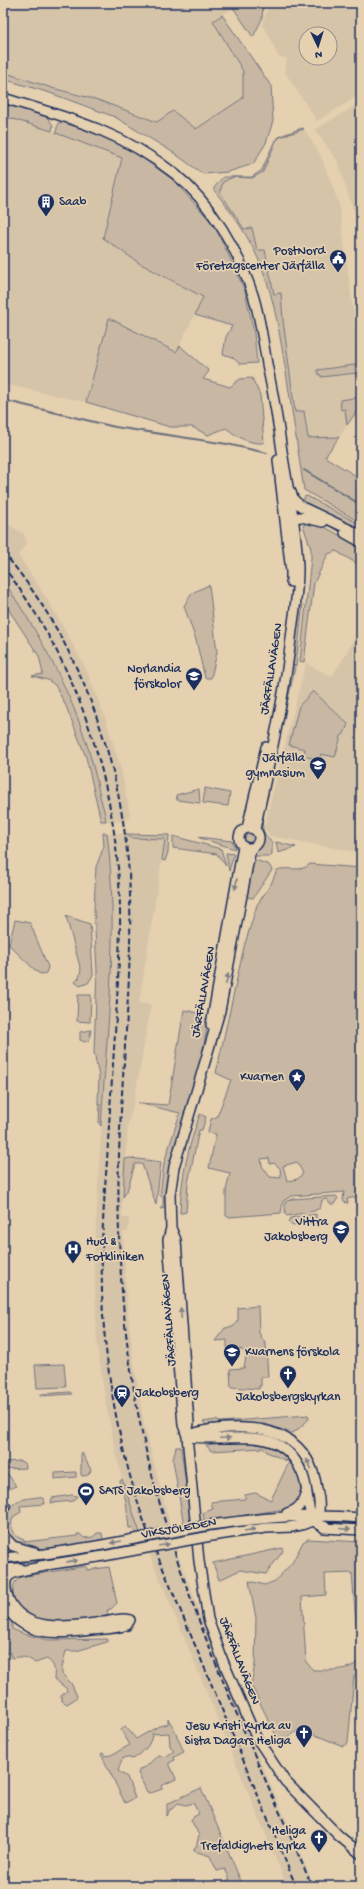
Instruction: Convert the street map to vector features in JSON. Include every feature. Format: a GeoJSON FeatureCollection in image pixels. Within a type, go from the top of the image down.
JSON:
{"type":"FeatureCollection","features":[{"type":"Feature","properties":{"kind":"street","name":"JÄRFÄLLAVÄGEN"},"geometry":{"type":"LineString","coordinates":[[3,98],[82,122],[111,134],[142,151],[176,175],[206,206],[226,234],[242,265],[254,296],[275,404],[287,481],[291,572],[288,628],[280,682],[251,829]]}},
{"type":"Feature","properties":{"kind":"street","name":"JÄRFÄLLAVÄGEN"},"geometry":{"type":"LineString","coordinates":[[251,829],[285,682],[291,646],[298,569],[296,546],[288,515],[270,405],[267,363]]}},
{"type":"Feature","properties":{"kind":"street","name":"JÄRFÄLLAVÄGEN"},"geometry":{"type":"LineString","coordinates":[[287,481],[294,500],[316,517]]}},
{"type":"Feature","properties":{"kind":"street"},"geometry":{"type":"LineString","coordinates":[[288,515],[316,517],[361,535]]}},
{"type":"Feature","properties":{"kind":"street"},"geometry":{"type":"LineString","coordinates":[[316,517],[361,542]]}},
{"type":"Feature","properties":{"kind":"street"},"geometry":{"type":"LineString","coordinates":[[296,546],[299,525],[316,517]]}},
{"type":"Feature","properties":{"kind":"street"},"geometry":{"type":"LineString","coordinates":[[251,829],[259,834],[259,840],[256,845],[247,847],[240,842],[240,835],[243,830],[251,829]]}},
{"type":"Feature","properties":{"kind":"street","name":"JÄRFÄLLAVÄGEN"},"geometry":{"type":"LineString","coordinates":[[247,847],[220,1010],[204,1071],[174,1167],[170,1195],[171,1228],[176,1240],[189,1422],[187,1436],[199,1561],[208,1619],[256,1737],[285,1781],[339,1836],[361,1854]]}},
{"type":"Feature","properties":{"kind":"street"},"geometry":{"type":"LineString","coordinates":[[187,1436],[202,1430],[245,1427],[269,1430],[286,1437],[293,1442],[307,1459],[313,1472],[319,1501],[331,1515]]}},
{"type":"Feature","properties":{"kind":"street"},"geometry":{"type":"LineString","coordinates":[[187,1436],[203,1439],[248,1437],[267,1440],[279,1444],[298,1463],[307,1488],[314,1517],[329,1528]]}},
{"type":"Feature","properties":{"kind":"street"},"geometry":{"type":"LineString","coordinates":[[270,1517],[298,1509],[304,1500],[307,1488]]}},
{"type":"Feature","properties":{"kind":"street"},"geometry":{"type":"LineString","coordinates":[[289,1527],[306,1524],[314,1517],[319,1501]]}},
{"type":"Feature","properties":{"kind":"street","name":"VIKSJÖLEDEN"},"geometry":{"type":"LineString","coordinates":[[3,1558],[45,1554],[210,1525],[270,1517],[314,1517],[331,1515],[361,1518]]}},
{"type":"Feature","properties":{"kind":"street","name":"VIKSJÖLEDEN"},"geometry":{"type":"LineString","coordinates":[[3,1569],[46,1566],[211,1536],[266,1528],[289,1527],[361,1530]]}},
{"type":"Feature","properties":{"kind":"street"},"geometry":{"type":"LineString","coordinates":[[3,1535],[13,1546],[45,1554]]}},
{"type":"Feature","properties":{"kind":"street"},"geometry":{"type":"LineString","coordinates":[[3,1603],[9,1612],[21,1624],[45,1633],[84,1631],[127,1625],[130,1620],[125,1618],[102,1622],[53,1626],[36,1624],[25,1618],[9,1601],[6,1581],[9,1576],[14,1573],[46,1566]]}},
{"type":"Feature","properties":{"kind":"shaded area"},"geometry":{"type":"Polygon","coordinates":[[[3,3],[230,3],[233,8],[213,21],[243,71],[243,98],[196,129],[173,111],[157,122],[98,100],[52,88],[3,72],[3,3]]]}},
{"type":"Feature","properties":{"kind":"shaded area"},"geometry":{"type":"Polygon","coordinates":[[[230,3],[263,3],[262,19],[253,37],[230,3]]]}},
{"type":"Feature","properties":{"kind":"shaded area"},"geometry":{"type":"Polygon","coordinates":[[[269,3],[361,3],[361,94],[317,121],[284,71],[287,59],[278,56],[269,35],[262,25],[269,3]]]}},
{"type":"Feature","properties":{"kind":"shaded area"},"geometry":{"type":"Polygon","coordinates":[[[222,15],[271,86],[273,121],[266,143],[253,164],[228,172],[203,174],[174,153],[115,117],[50,93],[3,79],[3,72],[52,88],[98,100],[157,122],[173,111],[196,129],[243,98],[243,71],[213,21],[222,15]]]}},
{"type":"Feature","properties":{"kind":"shaded area"},"geometry":{"type":"Polygon","coordinates":[[[361,102],[361,220],[357,221],[337,160],[315,130],[361,102]]]}},
{"type":"Feature","properties":{"kind":"shaded area"},"geometry":{"type":"Polygon","coordinates":[[[3,103],[47,117],[53,125],[52,131],[3,116],[3,103]]]}},
{"type":"Feature","properties":{"kind":"shaded area"},"geometry":{"type":"Polygon","coordinates":[[[3,116],[52,131],[122,158],[103,238],[139,263],[203,297],[176,353],[109,318],[86,402],[3,384],[3,116]]]}},
{"type":"Feature","properties":{"kind":"shaded area"},"geometry":{"type":"Polygon","coordinates":[[[67,122],[124,145],[172,179],[215,226],[245,291],[254,333],[257,363],[240,364],[232,357],[223,354],[226,337],[232,326],[195,315],[203,297],[139,263],[103,238],[122,158],[56,133],[58,123],[67,122]]]}},
{"type":"Feature","properties":{"kind":"shaded area"},"geometry":{"type":"Polygon","coordinates":[[[302,128],[304,129],[280,137],[276,141],[263,172],[252,178],[233,177],[252,177],[262,170],[275,140],[280,136],[302,128]]]}},
{"type":"Feature","properties":{"kind":"shaded area"},"geometry":{"type":"Polygon","coordinates":[[[304,129],[321,156],[339,204],[361,371],[361,406],[325,457],[298,439],[281,294],[274,294],[265,250],[257,251],[252,228],[244,229],[220,192],[223,182],[233,177],[252,178],[263,172],[276,141],[280,137],[304,129]]]}},
{"type":"Feature","properties":{"kind":"shaded area"},"geometry":{"type":"Polygon","coordinates":[[[223,177],[233,177],[223,182],[220,192],[244,229],[252,228],[257,250],[265,250],[274,294],[281,293],[295,412],[304,411],[308,438],[339,437],[325,457],[361,479],[361,523],[304,490],[282,346],[267,281],[253,247],[235,218],[214,190],[223,177]]]}},
{"type":"Feature","properties":{"kind":"shaded area"},"geometry":{"type":"Polygon","coordinates":[[[361,220],[361,254],[357,221],[361,220]]]}},
{"type":"Feature","properties":{"kind":"shaded area"},"geometry":{"type":"Polygon","coordinates":[[[109,318],[176,352],[180,346],[209,371],[203,379],[230,387],[240,379],[252,378],[260,395],[264,443],[244,439],[226,428],[208,435],[192,427],[170,427],[86,402],[109,318]]]}},
{"type":"Feature","properties":{"kind":"shaded area"},"geometry":{"type":"Polygon","coordinates":[[[361,364],[360,383],[357,373],[321,377],[317,370],[361,364]]]}},
{"type":"Feature","properties":{"kind":"shaded area"},"geometry":{"type":"Polygon","coordinates":[[[361,397],[361,410],[357,411],[347,425],[345,409],[341,410],[340,400],[361,397]]]}},
{"type":"Feature","properties":{"kind":"shaded area"},"geometry":{"type":"Polygon","coordinates":[[[307,496],[361,525],[361,532],[304,504],[304,497],[307,496]]]}},
{"type":"Feature","properties":{"kind":"shaded area"},"geometry":{"type":"Polygon","coordinates":[[[3,521],[24,534],[27,543],[18,555],[51,605],[86,669],[105,717],[121,769],[130,815],[126,822],[106,821],[96,776],[83,733],[66,688],[45,646],[3,580],[3,521]]]}},
{"type":"Feature","properties":{"kind":"shaded area"},"geometry":{"type":"Polygon","coordinates":[[[307,523],[319,524],[361,547],[361,566],[336,551],[328,554],[314,583],[304,662],[300,661],[311,558],[311,549],[303,525],[307,523]]]}},
{"type":"Feature","properties":{"kind":"shaded area"},"geometry":{"type":"Polygon","coordinates":[[[3,580],[49,655],[74,708],[92,763],[106,821],[101,821],[86,757],[66,706],[55,685],[48,680],[32,676],[43,674],[39,656],[3,601],[3,580]]]}},
{"type":"Feature","properties":{"kind":"shaded area"},"geometry":{"type":"Polygon","coordinates":[[[209,585],[217,652],[211,678],[205,678],[196,640],[184,606],[192,593],[209,585]]]}},
{"type":"Feature","properties":{"kind":"shaded area"},"geometry":{"type":"Polygon","coordinates":[[[303,604],[296,666],[290,664],[297,610],[303,604]]]}},
{"type":"Feature","properties":{"kind":"shaded area","name":"Järfälla gymnasium"},"geometry":{"type":"Polygon","coordinates":[[[361,628],[361,853],[270,836],[264,827],[306,663],[332,677],[361,628]]]}},
{"type":"Feature","properties":{"kind":"shaded area"},"geometry":{"type":"Polygon","coordinates":[[[290,666],[295,668],[269,784],[290,666]]]}},
{"type":"Feature","properties":{"kind":"shaded area"},"geometry":{"type":"Polygon","coordinates":[[[313,691],[348,724],[344,734],[341,736],[335,757],[321,754],[319,760],[304,756],[305,749],[289,745],[299,706],[313,691]]]}},
{"type":"Feature","properties":{"kind":"shaded area"},"geometry":{"type":"Polygon","coordinates":[[[205,788],[230,793],[228,806],[203,803],[205,788]]]}},
{"type":"Feature","properties":{"kind":"shaded area"},"geometry":{"type":"Polygon","coordinates":[[[199,789],[200,803],[177,800],[176,795],[199,789]]]}},
{"type":"Feature","properties":{"kind":"shaded area"},"geometry":{"type":"Polygon","coordinates":[[[266,790],[269,791],[264,811],[263,825],[267,837],[272,842],[272,854],[270,856],[254,856],[253,859],[269,865],[272,870],[253,898],[247,897],[252,855],[262,844],[263,838],[260,823],[266,790]]]}},
{"type":"Feature","properties":{"kind":"shaded area"},"geometry":{"type":"Polygon","coordinates":[[[103,833],[107,833],[112,906],[112,943],[109,1017],[101,1126],[99,1123],[100,1104],[98,1103],[99,1076],[94,1052],[97,971],[94,910],[96,867],[104,846],[103,833]]]}},
{"type":"Feature","properties":{"kind":"shaded area"},"geometry":{"type":"Polygon","coordinates":[[[107,833],[126,834],[131,838],[165,839],[139,1003],[151,1005],[134,1102],[128,1124],[122,1200],[122,1218],[129,1218],[128,1232],[123,1232],[126,1291],[132,1350],[144,1425],[178,1556],[235,1701],[314,1886],[287,1886],[135,1519],[121,1475],[107,1410],[97,1344],[94,1262],[112,929],[111,867],[107,833]]]}},
{"type":"Feature","properties":{"kind":"shaded area"},"geometry":{"type":"Polygon","coordinates":[[[126,834],[169,835],[168,852],[165,861],[162,860],[165,839],[131,838],[126,834]]]}},
{"type":"Feature","properties":{"kind":"shaded area"},"geometry":{"type":"Polygon","coordinates":[[[248,834],[252,834],[254,835],[254,843],[248,844],[245,841],[245,837],[248,834]]]}},
{"type":"Feature","properties":{"kind":"shaded area"},"geometry":{"type":"Polygon","coordinates":[[[173,836],[221,849],[226,866],[217,854],[173,848],[173,836]]]}},
{"type":"Feature","properties":{"kind":"shaded area"},"geometry":{"type":"Polygon","coordinates":[[[198,837],[232,841],[235,849],[200,838],[198,837]]]}},
{"type":"Feature","properties":{"kind":"shaded area"},"geometry":{"type":"Polygon","coordinates":[[[276,842],[296,847],[278,853],[276,842]]]}},
{"type":"Feature","properties":{"kind":"shaded area"},"geometry":{"type":"Polygon","coordinates":[[[226,853],[234,854],[229,871],[226,853]]]}},
{"type":"Feature","properties":{"kind":"shaded area"},"geometry":{"type":"Polygon","coordinates":[[[310,864],[361,868],[361,1196],[347,1199],[348,1203],[346,1203],[343,1200],[344,1192],[291,1196],[283,1201],[281,1213],[229,1217],[226,1216],[226,1191],[230,1173],[209,1168],[216,1134],[208,1132],[211,1119],[217,1117],[231,1080],[216,1073],[244,947],[257,905],[271,884],[277,870],[299,869],[310,864]],[[269,1158],[261,1159],[262,1166],[270,1177],[281,1178],[280,1168],[274,1163],[270,1164],[269,1158]],[[297,1162],[283,1166],[287,1181],[298,1179],[303,1173],[297,1162]]]}},
{"type":"Feature","properties":{"kind":"shaded area"},"geometry":{"type":"Polygon","coordinates":[[[66,916],[90,924],[93,975],[88,983],[80,986],[75,982],[79,978],[81,970],[66,916]]]}},
{"type":"Feature","properties":{"kind":"shaded area"},"geometry":{"type":"Polygon","coordinates":[[[15,920],[30,923],[48,967],[46,973],[41,974],[37,972],[9,945],[15,920]]]}},
{"type":"Feature","properties":{"kind":"shaded area"},"geometry":{"type":"Polygon","coordinates":[[[78,995],[91,995],[90,1022],[77,1021],[78,995]]]}},
{"type":"Feature","properties":{"kind":"shaded area"},"geometry":{"type":"Polygon","coordinates":[[[184,1010],[201,1015],[208,1023],[199,1070],[170,1163],[165,1208],[160,1209],[163,1205],[163,1196],[160,1196],[164,1163],[180,1113],[138,1103],[168,1105],[184,1010]]]}},
{"type":"Feature","properties":{"kind":"shaded area"},"geometry":{"type":"Polygon","coordinates":[[[91,1030],[89,1040],[85,1042],[80,1040],[80,1032],[91,1030]]]}},
{"type":"Feature","properties":{"kind":"shaded area"},"geometry":{"type":"Polygon","coordinates":[[[200,1114],[206,1117],[202,1130],[199,1130],[188,1183],[186,1212],[180,1213],[186,1163],[200,1114]]]}},
{"type":"Feature","properties":{"kind":"shaded area"},"geometry":{"type":"Polygon","coordinates":[[[130,1158],[161,1162],[156,1205],[142,1164],[135,1164],[127,1191],[123,1197],[125,1159],[130,1158]]]}},
{"type":"Feature","properties":{"kind":"shaded area"},"geometry":{"type":"Polygon","coordinates":[[[336,1196],[338,1198],[334,1204],[330,1204],[327,1199],[322,1200],[320,1208],[314,1211],[287,1216],[285,1214],[285,1202],[292,1199],[336,1196]]]}},
{"type":"Feature","properties":{"kind":"shaded area"},"geometry":{"type":"Polygon","coordinates":[[[316,1214],[316,1222],[291,1225],[288,1222],[290,1218],[316,1214]]]}},
{"type":"Feature","properties":{"kind":"shaded area"},"geometry":{"type":"Polygon","coordinates":[[[258,1306],[259,1333],[266,1345],[268,1377],[261,1377],[261,1386],[259,1386],[259,1389],[231,1387],[230,1369],[244,1368],[246,1356],[243,1350],[227,1348],[227,1340],[215,1341],[225,1328],[233,1327],[238,1320],[238,1308],[258,1306]]]}},
{"type":"Feature","properties":{"kind":"shaded area"},"geometry":{"type":"Polygon","coordinates":[[[3,1358],[7,1397],[3,1396],[3,1358]]]}},
{"type":"Feature","properties":{"kind":"shaded area"},"geometry":{"type":"Polygon","coordinates":[[[64,1364],[66,1387],[37,1388],[35,1365],[64,1364]]]}},
{"type":"Feature","properties":{"kind":"shaded area"},"geometry":{"type":"Polygon","coordinates":[[[70,1392],[72,1394],[40,1396],[41,1394],[70,1392]]]}},
{"type":"Feature","properties":{"kind":"shaded area"},"geometry":{"type":"Polygon","coordinates":[[[308,1415],[309,1419],[292,1433],[265,1424],[206,1425],[203,1422],[216,1420],[220,1422],[308,1415]]]}},
{"type":"Feature","properties":{"kind":"shaded area"},"geometry":{"type":"Polygon","coordinates":[[[230,1442],[266,1446],[275,1449],[289,1459],[298,1475],[302,1489],[301,1497],[292,1508],[204,1521],[203,1513],[213,1509],[211,1502],[245,1499],[245,1495],[255,1493],[271,1500],[289,1462],[267,1452],[263,1448],[211,1451],[206,1445],[230,1442]]]}},
{"type":"Feature","properties":{"kind":"shaded area"},"geometry":{"type":"Polygon","coordinates":[[[176,1447],[181,1447],[191,1524],[184,1526],[173,1460],[176,1447]]]}},
{"type":"Feature","properties":{"kind":"shaded area"},"geometry":{"type":"Polygon","coordinates":[[[82,1453],[91,1470],[88,1475],[83,1476],[81,1475],[82,1453]]]}},
{"type":"Feature","properties":{"kind":"shaded area"},"geometry":{"type":"Polygon","coordinates":[[[20,1461],[25,1463],[26,1468],[3,1469],[3,1462],[20,1461]]]}},
{"type":"Feature","properties":{"kind":"shaded area"},"geometry":{"type":"Polygon","coordinates":[[[76,1472],[76,1477],[55,1479],[55,1473],[76,1472]]]}},
{"type":"Feature","properties":{"kind":"shaded area"},"geometry":{"type":"Polygon","coordinates":[[[3,1474],[8,1474],[16,1486],[3,1491],[3,1474]]]}},
{"type":"Feature","properties":{"kind":"shaded area"},"geometry":{"type":"Polygon","coordinates":[[[122,1479],[140,1533],[135,1534],[133,1528],[129,1528],[126,1501],[120,1481],[122,1479]]]}},
{"type":"Feature","properties":{"kind":"shaded area"},"geometry":{"type":"Polygon","coordinates":[[[72,1495],[77,1496],[73,1501],[51,1503],[52,1498],[72,1495]]]}},
{"type":"Feature","properties":{"kind":"shaded area"},"geometry":{"type":"Polygon","coordinates":[[[39,1497],[44,1499],[45,1504],[20,1506],[21,1512],[13,1517],[11,1525],[13,1532],[24,1540],[24,1542],[77,1536],[77,1534],[80,1534],[84,1538],[93,1537],[97,1533],[102,1533],[103,1540],[49,1548],[27,1547],[18,1545],[12,1541],[8,1536],[5,1523],[8,1510],[18,1501],[39,1497]]]}},
{"type":"Feature","properties":{"kind":"shaded area"},"geometry":{"type":"Polygon","coordinates":[[[320,1519],[361,1520],[361,1524],[327,1522],[320,1519]]]}},
{"type":"Feature","properties":{"kind":"shaded area"},"geometry":{"type":"Polygon","coordinates":[[[294,1521],[256,1524],[261,1523],[294,1521]]]}},
{"type":"Feature","properties":{"kind":"shaded area"},"geometry":{"type":"Polygon","coordinates":[[[256,1524],[211,1532],[210,1529],[241,1525],[256,1524]]]}},
{"type":"Feature","properties":{"kind":"shaded area"},"geometry":{"type":"Polygon","coordinates":[[[308,1539],[361,1542],[361,1669],[354,1676],[348,1743],[343,1746],[300,1729],[280,1743],[251,1685],[255,1664],[256,1618],[249,1581],[265,1585],[275,1581],[292,1563],[303,1542],[308,1539]],[[352,1573],[325,1574],[326,1595],[302,1597],[306,1662],[313,1670],[331,1670],[344,1669],[359,1661],[352,1573]]]}},
{"type":"Feature","properties":{"kind":"shaded area"},"geometry":{"type":"Polygon","coordinates":[[[282,1548],[283,1551],[266,1574],[240,1570],[219,1580],[213,1563],[282,1548]]]}},
{"type":"Feature","properties":{"kind":"shaded area"},"geometry":{"type":"Polygon","coordinates":[[[73,1553],[74,1557],[3,1565],[3,1562],[73,1553]]]}},
{"type":"Feature","properties":{"kind":"shaded area"},"geometry":{"type":"Polygon","coordinates":[[[86,1566],[87,1570],[109,1567],[117,1603],[111,1609],[107,1610],[109,1618],[66,1623],[43,1622],[34,1620],[26,1615],[13,1598],[13,1588],[16,1581],[21,1577],[86,1566]]]}},
{"type":"Feature","properties":{"kind":"shaded area"},"geometry":{"type":"Polygon","coordinates":[[[3,1609],[12,1623],[12,1629],[24,1634],[48,1640],[107,1639],[107,1642],[76,1651],[66,1651],[62,1674],[71,1683],[77,1696],[75,1699],[67,1704],[62,1701],[61,1696],[67,1691],[66,1688],[54,1679],[54,1668],[52,1663],[47,1659],[35,1663],[27,1658],[12,1658],[11,1653],[3,1653],[3,1609]]]}},
{"type":"Feature","properties":{"kind":"shaded area"},"geometry":{"type":"Polygon","coordinates":[[[168,1719],[184,1752],[174,1757],[175,1760],[169,1763],[176,1779],[161,1786],[162,1789],[151,1793],[147,1792],[138,1773],[140,1769],[147,1766],[158,1755],[165,1757],[174,1751],[170,1746],[169,1733],[152,1734],[148,1745],[140,1754],[133,1759],[125,1757],[122,1759],[118,1771],[127,1777],[135,1798],[125,1803],[101,1754],[103,1753],[105,1756],[111,1755],[130,1745],[121,1730],[125,1726],[136,1739],[159,1726],[168,1724],[168,1719]]]}},
{"type":"Feature","properties":{"kind":"shaded area"},"geometry":{"type":"Polygon","coordinates":[[[201,1788],[243,1886],[221,1886],[222,1883],[230,1879],[225,1869],[217,1871],[210,1856],[194,1851],[199,1835],[191,1820],[199,1814],[193,1803],[186,1805],[178,1803],[170,1809],[167,1816],[167,1804],[201,1788]]]}},
{"type":"Feature","properties":{"kind":"waterway"},"geometry":{"type":"LineString","coordinates":[[3,400],[115,427],[227,444],[267,453]]}},
{"type":"Feature","properties":{"kind":"waterway"},"geometry":{"type":"LineString","coordinates":[[304,470],[361,505]]}},
{"type":"Feature","properties":{"kind":"railway"},"geometry":{"type":"LineString","coordinates":[[3,552],[31,589],[56,628],[77,670],[95,713],[109,757],[120,802],[127,849],[130,895],[130,960],[120,1122],[118,1207],[124,1312],[130,1364],[142,1433],[159,1500],[179,1566],[203,1631],[256,1759],[312,1886]]}},
{"type":"Feature","properties":{"kind":"railway"},"geometry":{"type":"LineString","coordinates":[[3,566],[31,606],[55,648],[76,692],[92,737],[105,784],[114,831],[119,879],[120,928],[103,1219],[102,1277],[105,1343],[118,1426],[131,1480],[148,1533],[296,1886]]}},
{"type":"Feature","properties":{"kind":"place","name":"Saab"},"geometry":{"type":"Point","coordinates":[46,217]}},
{"type":"Feature","properties":{"kind":"place","name":"PostNord Företagscenter Järfälla"},"geometry":{"type":"Point","coordinates":[338,273]}},
{"type":"Feature","properties":{"kind":"place","name":"Norlandia förskolor"},"geometry":{"type":"Point","coordinates":[194,691]}},
{"type":"Feature","properties":{"kind":"place","name":"Järfälla gymnasium"},"geometry":{"type":"Point","coordinates":[318,780]}},
{"type":"Feature","properties":{"kind":"place","name":"Kvarnen"},"geometry":{"type":"Point","coordinates":[297,1092]}},
{"type":"Feature","properties":{"kind":"place","name":"Vittra Jakobsberg"},"geometry":{"type":"Point","coordinates":[341,1244]}},
{"type":"Feature","properties":{"kind":"place","name":"Hud & Fotkliniken"},"geometry":{"type":"Point","coordinates":[73,1264]}},
{"type":"Feature","properties":{"kind":"place","name":"Kvarnens förskola"},"geometry":{"type":"Point","coordinates":[232,1367]}},
{"type":"Feature","properties":{"kind":"place","name":"Jakobsbergskyrkan"},"geometry":{"type":"Point","coordinates":[288,1389]}},
{"type":"Feature","properties":{"kind":"place","name":"Jakobsberg"},"geometry":{"type":"Point","coordinates":[122,1408]}},
{"type":"Feature","properties":{"kind":"place","name":"SATS Jakobsberg"},"geometry":{"type":"Point","coordinates":[86,1506]}},
{"type":"Feature","properties":{"kind":"place","name":"Jesu Kristi Kyrka av Sista Dagars Heliga"},"geometry":{"type":"Point","coordinates":[304,1748]}},
{"type":"Feature","properties":{"kind":"place","name":"Heliga Trefaldighets kyrka"},"geometry":{"type":"Point","coordinates":[319,1853]}}]}
